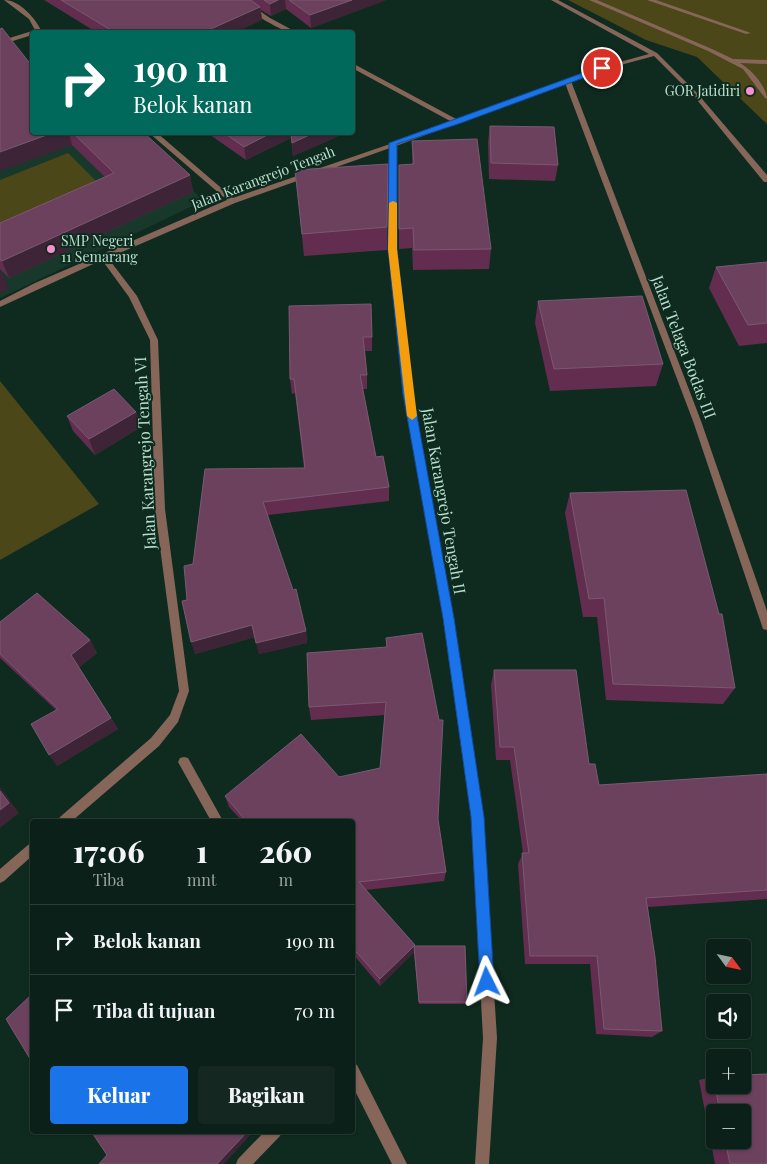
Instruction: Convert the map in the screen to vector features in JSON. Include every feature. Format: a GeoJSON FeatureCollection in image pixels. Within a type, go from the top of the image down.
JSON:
{"type":"FeatureCollection","features":[{"type":"Feature","properties":{"kind":"street"},"geometry":{"type":"LineString","coordinates":[[7,0],[31,18],[35,30]]}},
{"type":"Feature","properties":{"kind":"street"},"geometry":{"type":"LineString","coordinates":[[240,0],[290,30]]}},
{"type":"Feature","properties":{"kind":"street"},"geometry":{"type":"LineString","coordinates":[[554,0],[655,54],[695,94],[767,180]]}},
{"type":"Feature","properties":{"kind":"street"},"geometry":{"type":"LineString","coordinates":[[592,0],[688,40],[745,68],[767,97]]}},
{"type":"Feature","properties":{"kind":"street"},"geometry":{"type":"LineString","coordinates":[[650,0],[748,34]]}},
{"type":"Feature","properties":{"kind":"street"},"geometry":{"type":"LineString","coordinates":[[0,43],[30,34]]}},
{"type":"Feature","properties":{"kind":"street","name":"Jalan Karangrejo Tengah"},"geometry":{"type":"LineString","coordinates":[[0,304],[232,201],[393,143],[458,122],[589,72],[655,54]]}},
{"type":"Feature","properties":{"kind":"street"},"geometry":{"type":"LineString","coordinates":[[732,61],[767,62]]}},
{"type":"Feature","properties":{"kind":"street"},"geometry":{"type":"LineString","coordinates":[[355,67],[458,122]]}},
{"type":"Feature","properties":{"kind":"street","name":"Jalan Telaga Bodas III"},"geometry":{"type":"LineString","coordinates":[[567,80],[697,421],[767,626]]}},
{"type":"Feature","properties":{"kind":"street"},"geometry":{"type":"LineString","coordinates":[[155,135],[232,201]]}},
{"type":"Feature","properties":{"kind":"street","name":"Jalan Karangrejo Tengah II"},"geometry":{"type":"LineString","coordinates":[[393,143],[393,249],[408,394],[448,618],[478,817],[490,1038],[482,1164]]}},
{"type":"Feature","properties":{"kind":"street","name":"Jalan Karangrejo Tengah VI"},"geometry":{"type":"LineString","coordinates":[[66,819],[155,742],[174,718],[184,691],[160,509],[154,340],[133,296],[103,257]]}},
{"type":"Feature","properties":{"kind":"street"},"geometry":{"type":"LineString","coordinates":[[184,762],[216,819]]}},
{"type":"Feature","properties":{"kind":"street"},"geometry":{"type":"LineString","coordinates":[[0,877],[30,851]]}},
{"type":"Feature","properties":{"kind":"street"},"geometry":{"type":"LineString","coordinates":[[355,1076],[400,1164]]}},
{"type":"Feature","properties":{"kind":"street"},"geometry":{"type":"LineString","coordinates":[[243,1164],[272,1134]]}},
{"type":"Feature","properties":{"kind":"shaded area","name":"GOR Jatidiri"},"geometry":{"type":"Polygon","coordinates":[[[568,0],[767,0],[767,124],[697,57],[646,40],[568,0]]]}},
{"type":"Feature","properties":{"kind":"shaded area","name":"SMP Negeri 11 Semarang"},"geometry":{"type":"Polygon","coordinates":[[[30,132],[30,135],[42,135],[178,174],[203,201],[0,298],[0,135],[30,132]]]}},
{"type":"Feature","properties":{"kind":"shaded area"},"geometry":{"type":"Polygon","coordinates":[[[68,153],[105,190],[0,234],[0,180],[68,153]]]}},
{"type":"Feature","properties":{"kind":"shaded area"},"geometry":{"type":"Polygon","coordinates":[[[0,381],[99,504],[0,560],[0,381]]]}},
{"type":"Feature","properties":{"kind":"building"},"geometry":{"type":"Polygon","coordinates":[[[61,0],[251,0],[260,7],[208,30],[111,30],[61,0]]]}},
{"type":"Feature","properties":{"kind":"building"},"geometry":{"type":"Polygon","coordinates":[[[264,0],[278,0],[270,4],[264,0]]]}},
{"type":"Feature","properties":{"kind":"building"},"geometry":{"type":"Polygon","coordinates":[[[289,0],[352,0],[310,15],[289,0]]]}},
{"type":"Feature","properties":{"kind":"building"},"geometry":{"type":"Polygon","coordinates":[[[2,28],[30,63],[30,135],[47,135],[0,152],[0,29],[2,28]]]}},
{"type":"Feature","properties":{"kind":"building"},"geometry":{"type":"Polygon","coordinates":[[[490,126],[554,127],[558,165],[491,163],[490,126]]]}},
{"type":"Feature","properties":{"kind":"building"},"geometry":{"type":"Polygon","coordinates":[[[75,135],[146,135],[190,175],[2,261],[0,260],[0,223],[114,173],[75,135]]]}},
{"type":"Feature","properties":{"kind":"building"},"geometry":{"type":"Polygon","coordinates":[[[227,135],[267,135],[244,147],[227,135]]]}},
{"type":"Feature","properties":{"kind":"building"},"geometry":{"type":"Polygon","coordinates":[[[291,135],[309,135],[292,143],[291,135]]]}},
{"type":"Feature","properties":{"kind":"building"},"geometry":{"type":"Polygon","coordinates":[[[477,139],[491,249],[414,250],[413,228],[399,229],[399,165],[414,164],[412,141],[477,139]]]}},
{"type":"Feature","properties":{"kind":"building"},"geometry":{"type":"Polygon","coordinates":[[[388,164],[387,227],[302,234],[295,170],[388,164]]]}},
{"type":"Feature","properties":{"kind":"building"},"geometry":{"type":"Polygon","coordinates":[[[767,262],[767,323],[748,325],[716,267],[767,262]]]}},
{"type":"Feature","properties":{"kind":"building"},"geometry":{"type":"Polygon","coordinates":[[[642,296],[663,364],[554,369],[538,301],[642,296]]]}},
{"type":"Feature","properties":{"kind":"building"},"geometry":{"type":"Polygon","coordinates":[[[371,304],[372,337],[363,337],[367,375],[360,375],[376,457],[383,456],[389,487],[263,502],[293,590],[296,589],[306,631],[256,643],[252,625],[191,642],[182,601],[187,600],[184,566],[193,564],[205,469],[305,468],[294,379],[290,379],[289,306],[371,304]]]}},
{"type":"Feature","properties":{"kind":"building"},"geometry":{"type":"Polygon","coordinates":[[[114,389],[136,412],[89,439],[67,416],[114,389]]]}},
{"type":"Feature","properties":{"kind":"building"},"geometry":{"type":"Polygon","coordinates":[[[686,490],[719,614],[722,614],[735,688],[613,684],[604,598],[589,599],[570,493],[686,490]]]}},
{"type":"Feature","properties":{"kind":"building"},"geometry":{"type":"Polygon","coordinates":[[[37,593],[90,640],[71,655],[111,718],[49,755],[31,724],[58,709],[0,654],[0,622],[37,593]]]}},
{"type":"Feature","properties":{"kind":"building"},"geometry":{"type":"Polygon","coordinates":[[[422,633],[439,720],[443,720],[438,819],[446,872],[359,882],[415,945],[380,979],[355,950],[355,819],[244,819],[225,796],[301,734],[339,777],[380,768],[386,702],[309,707],[307,653],[387,647],[386,638],[422,633]]]}},
{"type":"Feature","properties":{"kind":"building"},"geometry":{"type":"Polygon","coordinates":[[[494,670],[576,670],[589,764],[595,764],[599,785],[767,774],[767,890],[646,898],[655,957],[662,1031],[604,1029],[597,956],[530,956],[522,853],[529,853],[514,747],[500,747],[494,670]]]}},
{"type":"Feature","properties":{"kind":"building"},"geometry":{"type":"Polygon","coordinates":[[[0,791],[9,803],[0,810],[0,791]]]}},
{"type":"Feature","properties":{"kind":"building"},"geometry":{"type":"Polygon","coordinates":[[[414,946],[465,946],[467,1002],[419,1002],[414,946]]]}},
{"type":"Feature","properties":{"kind":"building"},"geometry":{"type":"Polygon","coordinates":[[[30,996],[30,1059],[6,1019],[30,996]]]}},
{"type":"Feature","properties":{"kind":"building"},"geometry":{"type":"Polygon","coordinates":[[[767,1074],[767,1164],[730,1164],[727,1149],[751,1149],[751,1104],[718,1104],[716,1094],[751,1094],[751,1075],[767,1074]]]}},
{"type":"Feature","properties":{"kind":"building"},"geometry":{"type":"Polygon","coordinates":[[[93,1134],[245,1134],[217,1164],[99,1164],[107,1155],[93,1134]]]}},
{"type":"Feature","properties":{"kind":"slow traffic"},"geometry":{"type":"LineString","coordinates":[[393,203],[393,249],[412,416]]}},
{"type":"Feature","properties":{"kind":"place","name":"GOR Jatidiri"},"geometry":{"type":"Point","coordinates":[750,91]}},
{"type":"Feature","properties":{"kind":"place","name":"SMP Negeri 11 Semarang"},"geometry":{"type":"Point","coordinates":[51,249]}},
{"type":"Feature","properties":{"kind":"route"},"geometry":{"type":"LineString","coordinates":[[487,982],[478,817],[448,618],[408,394],[393,249],[393,143],[458,122],[602,68]]}}]}
